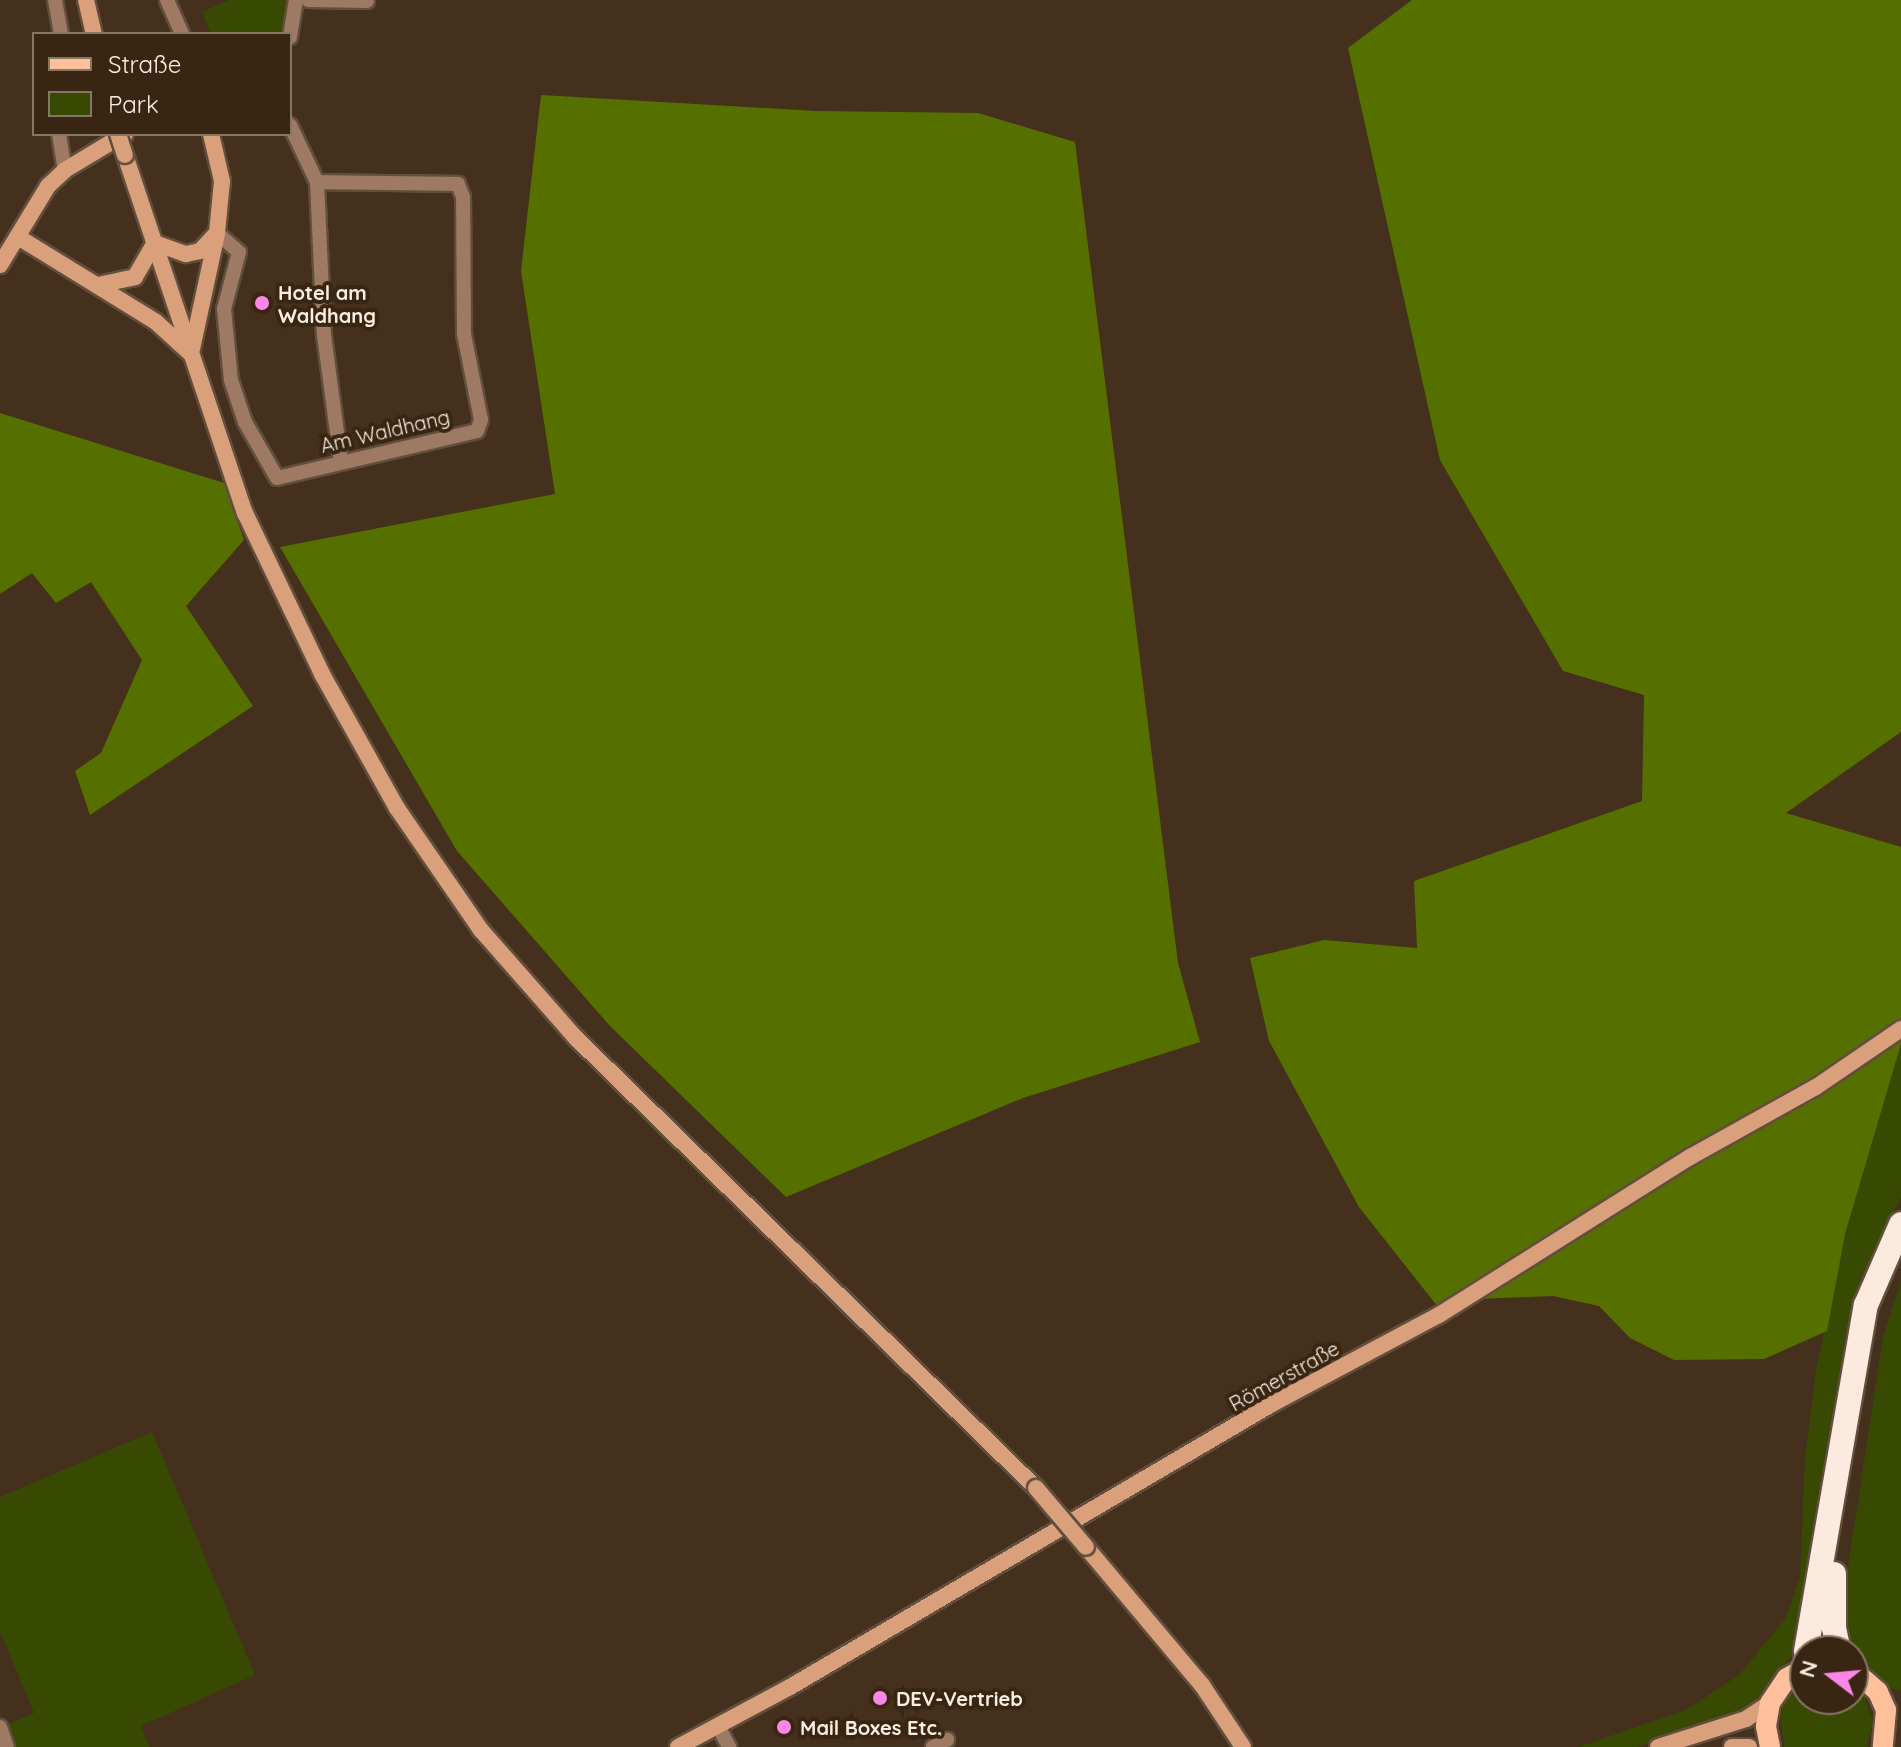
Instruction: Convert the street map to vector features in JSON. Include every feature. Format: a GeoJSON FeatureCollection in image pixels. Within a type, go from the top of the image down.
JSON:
{"type":"FeatureCollection","features":[{"type":"Feature","properties":{"kind":"highway"},"geometry":{"type":"LineString","coordinates":[[1809,1635],[1866,1305],[1901,1224]]}},
{"type":"Feature","properties":{"kind":"highway"},"geometry":{"type":"LineString","coordinates":[[1836,1635],[1834,1573],[1849,1439],[1878,1301],[1901,1259]]}},
{"type":"Feature","properties":{"kind":"main road"},"geometry":{"type":"LineString","coordinates":[[86,0],[94,32]]}},
{"type":"Feature","properties":{"kind":"main road"},"geometry":{"type":"LineString","coordinates":[[119,136],[245,513],[322,674],[397,808],[481,930],[576,1038],[1036,1488],[1202,1685],[1243,1747]]}},
{"type":"Feature","properties":{"kind":"main road"},"geometry":{"type":"LineString","coordinates":[[0,265],[48,186],[65,170],[122,136]]}},
{"type":"Feature","properties":{"kind":"main road"},"geometry":{"type":"LineString","coordinates":[[191,354],[217,233],[222,181],[211,136]]}},
{"type":"Feature","properties":{"kind":"main road"},"geometry":{"type":"LineString","coordinates":[[155,243],[186,254],[200,251],[217,233]]}},
{"type":"Feature","properties":{"kind":"main road"},"geometry":{"type":"LineString","coordinates":[[18,237],[156,322],[191,354]]}},
{"type":"Feature","properties":{"kind":"main road"},"geometry":{"type":"LineString","coordinates":[[98,285],[135,277],[155,243]]}},
{"type":"Feature","properties":{"kind":"main road","name":"Römerstraße"},"geometry":{"type":"LineString","coordinates":[[678,1747],[1272,1404],[1439,1315],[1690,1157],[1816,1087],[1901,1029]]}},
{"type":"Feature","properties":{"kind":"main road"},"geometry":{"type":"LineString","coordinates":[[1658,1747],[1746,1719],[1770,1703],[1789,1680]]}},
{"type":"Feature","properties":{"kind":"main road"},"geometry":{"type":"LineString","coordinates":[[1869,1684],[1878,1692],[1901,1697]]}},
{"type":"Feature","properties":{"kind":"main road"},"geometry":{"type":"LineString","coordinates":[[1878,1692],[1890,1734]]}},
{"type":"Feature","properties":{"kind":"main road"},"geometry":{"type":"LineString","coordinates":[[1770,1703],[1766,1726],[1770,1747]]}},
{"type":"Feature","properties":{"kind":"main road"},"geometry":{"type":"LineString","coordinates":[[1732,1747],[1749,1747]]}},
{"type":"Feature","properties":{"kind":"street"},"geometry":{"type":"LineString","coordinates":[[55,0],[61,32]]}},
{"type":"Feature","properties":{"kind":"street"},"geometry":{"type":"LineString","coordinates":[[167,0],[181,32]]}},
{"type":"Feature","properties":{"kind":"street"},"geometry":{"type":"LineString","coordinates":[[291,32],[296,0]]}},
{"type":"Feature","properties":{"kind":"street"},"geometry":{"type":"LineString","coordinates":[[308,0],[367,1]]}},
{"type":"Feature","properties":{"kind":"street"},"geometry":{"type":"LineString","coordinates":[[292,129],[317,182],[324,335],[341,462]]}},
{"type":"Feature","properties":{"kind":"street"},"geometry":{"type":"LineString","coordinates":[[59,136],[65,170]]}},
{"type":"Feature","properties":{"kind":"street","name":"Am Waldhang"},"geometry":{"type":"LineString","coordinates":[[217,233],[239,252],[224,309],[224,337],[231,380],[263,458],[277,478],[477,431],[481,420],[464,334],[463,197],[450,180],[317,182]]}},
{"type":"Feature","properties":{"kind":"street"},"geometry":{"type":"LineString","coordinates":[[718,1726],[729,1747]]}},
{"type":"Feature","properties":{"kind":"street"},"geometry":{"type":"LineString","coordinates":[[0,1727],[7,1747]]}},
{"type":"Feature","properties":{"kind":"green space"},"geometry":{"type":"Polygon","coordinates":[[[229,0],[291,0],[283,32],[210,32],[202,12],[229,0]]]}},
{"type":"Feature","properties":{"kind":"green space"},"geometry":{"type":"Polygon","coordinates":[[[1412,0],[1901,0],[1901,732],[1786,813],[1901,847],[1901,1044],[1845,1234],[1827,1331],[1764,1359],[1674,1360],[1630,1338],[1599,1306],[1553,1296],[1478,1299],[1438,1307],[1359,1207],[1269,1041],[1250,958],[1324,940],[1417,948],[1414,881],[1642,801],[1644,695],[1563,671],[1440,460],[1348,48],[1412,0]]]}},
{"type":"Feature","properties":{"kind":"green space"},"geometry":{"type":"Polygon","coordinates":[[[541,95],[816,111],[978,113],[1075,142],[1178,963],[1200,1042],[1023,1098],[786,1197],[610,1026],[457,851],[280,547],[555,494],[521,271],[541,95]]]}},
{"type":"Feature","properties":{"kind":"green space"},"geometry":{"type":"Polygon","coordinates":[[[0,413],[224,483],[244,540],[186,606],[253,706],[90,815],[75,771],[101,753],[142,660],[91,582],[56,603],[32,573],[0,594],[0,413]]]}},
{"type":"Feature","properties":{"kind":"green space"},"geometry":{"type":"Polygon","coordinates":[[[1901,1044],[1901,1197],[1860,1281],[1822,1473],[1799,1635],[1789,1635],[1789,1659],[1745,1713],[1637,1747],[1579,1747],[1686,1710],[1739,1675],[1786,1618],[1800,1576],[1805,1458],[1816,1369],[1845,1234],[1901,1044]]]}},
{"type":"Feature","properties":{"kind":"green space"},"geometry":{"type":"Polygon","coordinates":[[[1901,1281],[1901,1691],[1886,1687],[1869,1670],[1869,1635],[1846,1635],[1842,1607],[1883,1337],[1901,1281]]]}},
{"type":"Feature","properties":{"kind":"green space"},"geometry":{"type":"Polygon","coordinates":[[[152,1432],[255,1675],[141,1726],[149,1747],[14,1747],[7,1725],[34,1713],[0,1631],[0,1497],[152,1432]]]}},
{"type":"Feature","properties":{"kind":"green space"},"geometry":{"type":"Polygon","coordinates":[[[1789,1696],[1789,1715],[1869,1715],[1869,1710],[1873,1722],[1867,1747],[1784,1747],[1780,1714],[1789,1696]]]}},
{"type":"Feature","properties":{"kind":"place","name":"Hotel am Waldhang"},"geometry":{"type":"Point","coordinates":[262,303]}},
{"type":"Feature","properties":{"kind":"place","name":"DEV-Vertrieb"},"geometry":{"type":"Point","coordinates":[880,1698]}},
{"type":"Feature","properties":{"kind":"place","name":"Mail Boxes Etc."},"geometry":{"type":"Point","coordinates":[784,1727]}}]}
